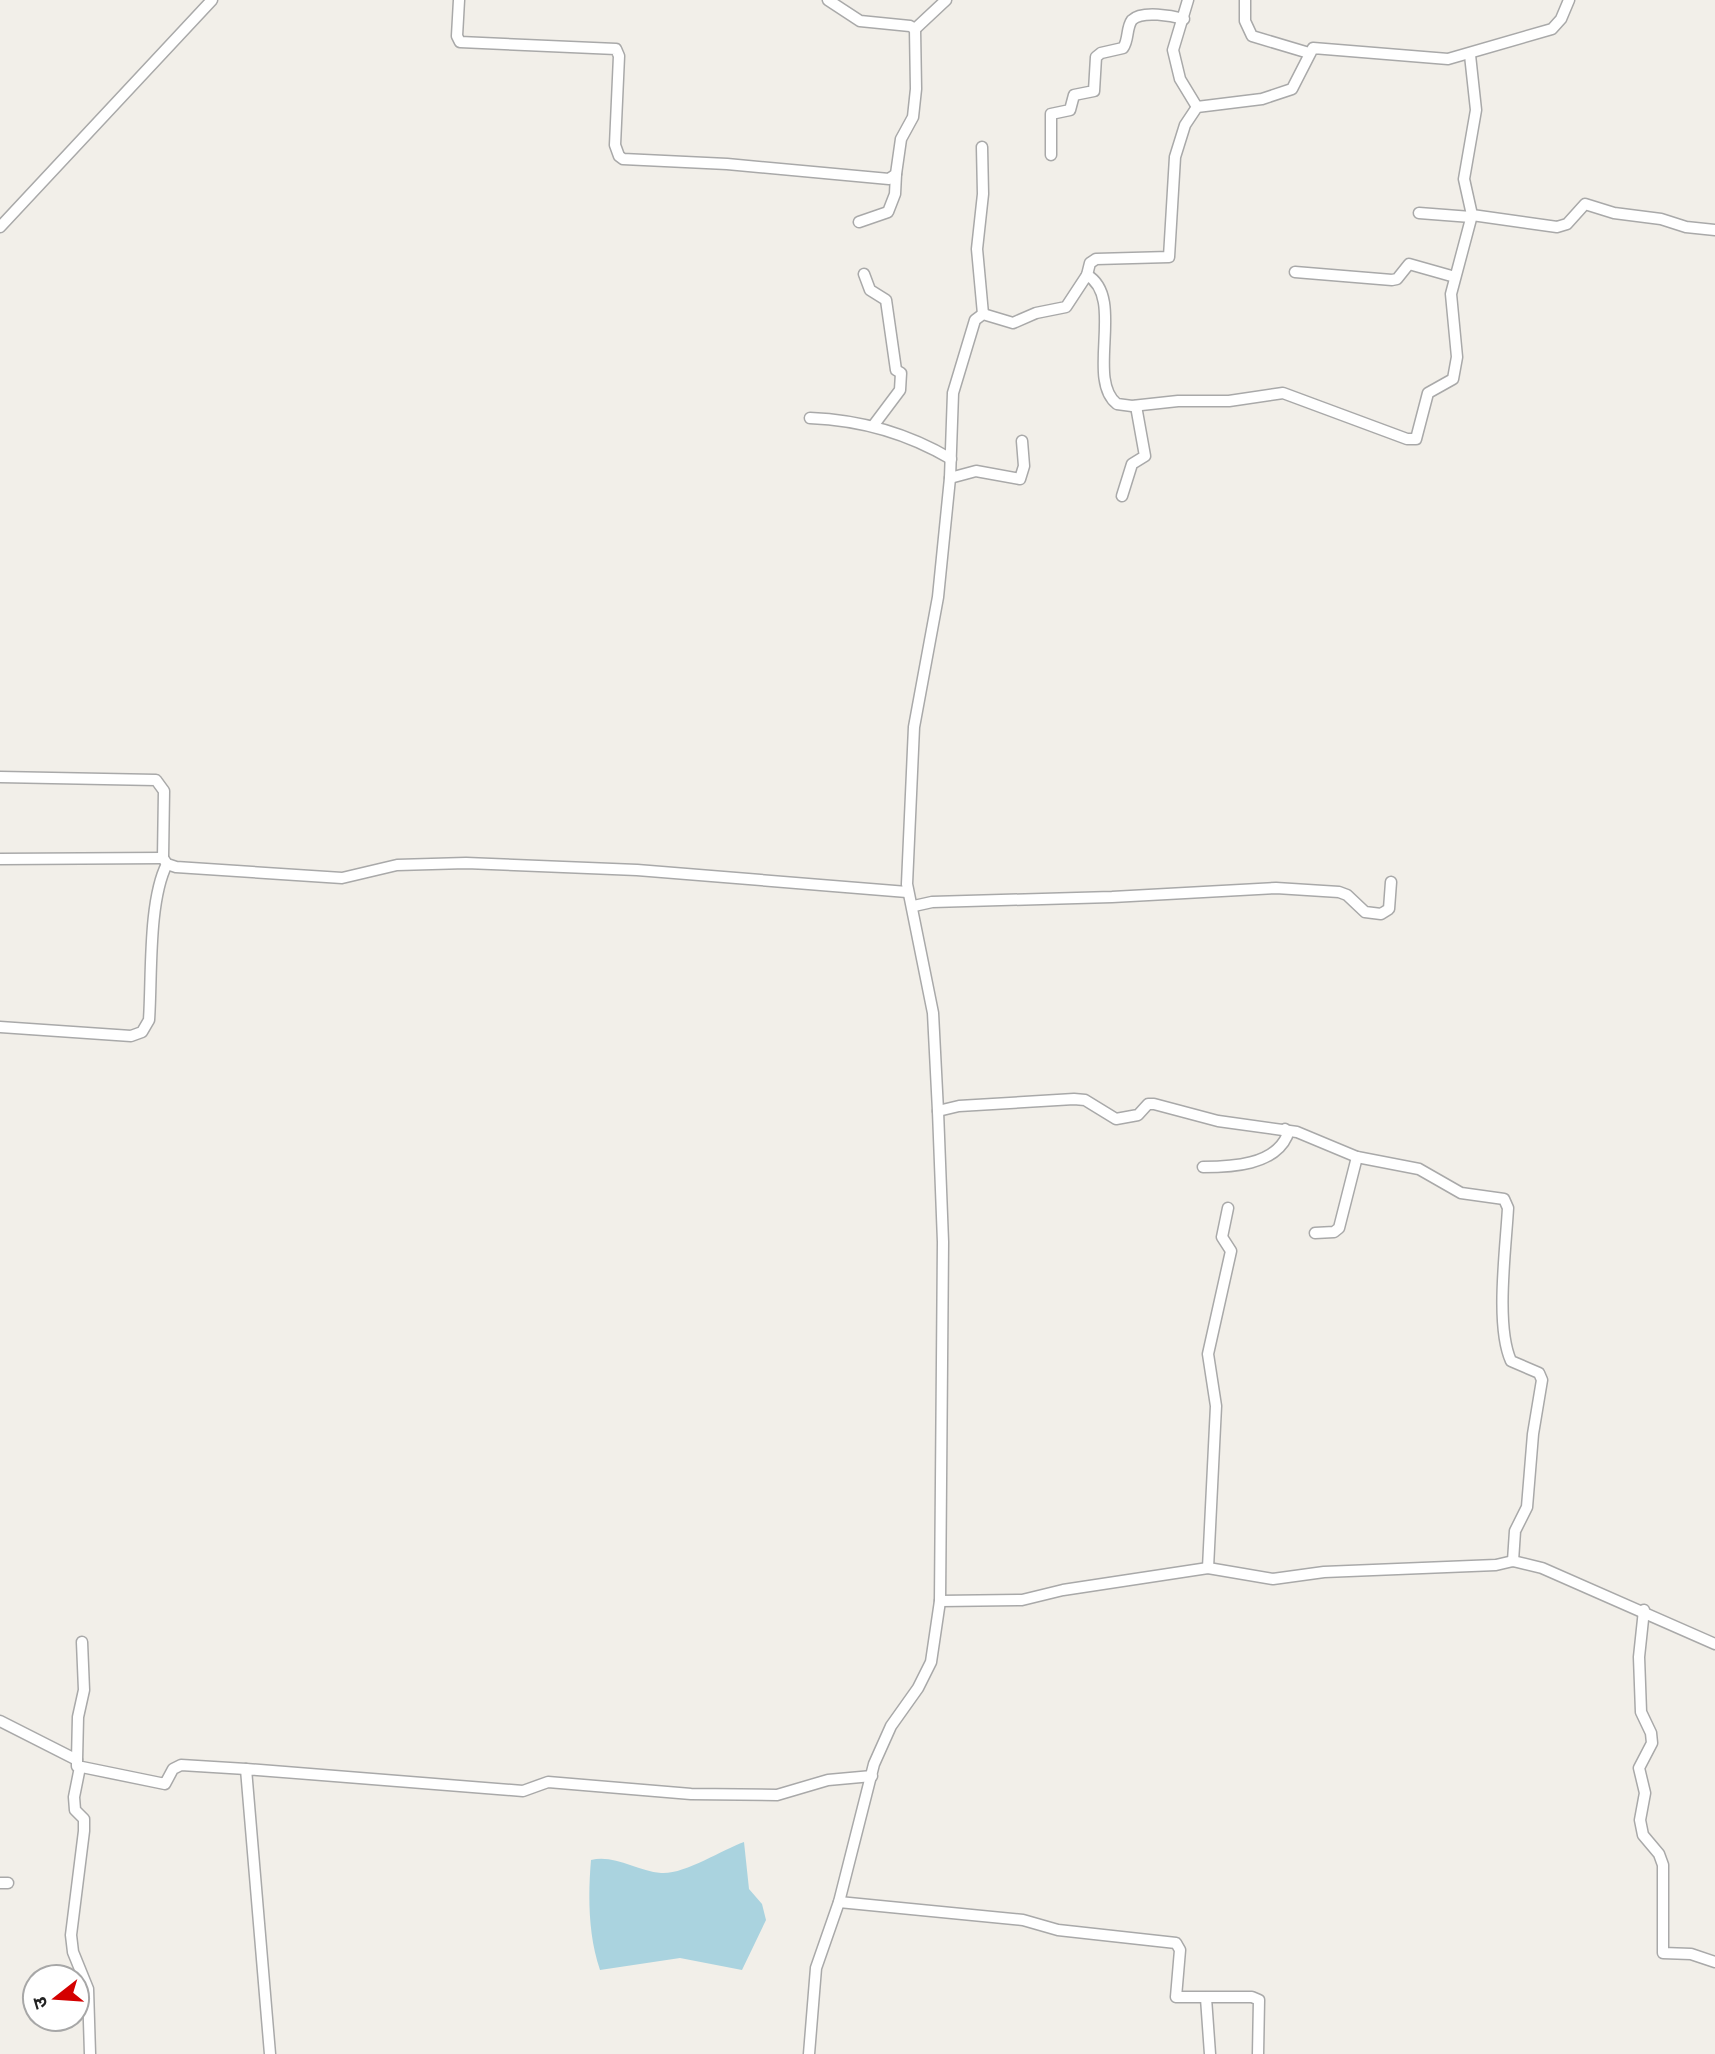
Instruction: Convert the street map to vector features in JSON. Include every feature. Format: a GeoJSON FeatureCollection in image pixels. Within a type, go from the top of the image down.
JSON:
{"type":"FeatureCollection","features":[{"type":"Feature","properties":{"kind":"street"},"geometry":{"type":"LineString","coordinates":[[0,227],[212,0]]}},
{"type":"Feature","properties":{"kind":"street"},"geometry":{"type":"LineString","coordinates":[[459,0],[457,36],[460,41],[616,49],[619,56],[615,145],[623,159],[727,164],[889,179],[896,174]]}},
{"type":"Feature","properties":{"kind":"street"},"geometry":{"type":"LineString","coordinates":[[828,0],[860,21],[910,26],[915,29]]}},
{"type":"Feature","properties":{"kind":"street"},"geometry":{"type":"LineString","coordinates":[[859,222],[888,212],[895,194],[901,139],[913,117],[916,89],[915,29],[946,0]]}},
{"type":"Feature","properties":{"kind":"street"},"geometry":{"type":"LineString","coordinates":[[1188,0],[1173,50],[1180,79],[1197,107]]}},
{"type":"Feature","properties":{"kind":"street"},"geometry":{"type":"LineString","coordinates":[[1245,0],[1245,21],[1252,36],[1309,53]]}},
{"type":"Feature","properties":{"kind":"street"},"geometry":{"type":"LineString","coordinates":[[809,2054],[816,1968],[839,1902],[882,1744],[918,1688],[931,1662],[940,1601],[943,1242],[933,1013],[914,906],[907,892],[914,727],[938,597],[950,478],[955,378],[976,318],[983,314],[1013,323],[1036,313],[1066,307],[1087,275],[1090,263],[1096,259],[1169,257],[1175,157],[1185,125],[1197,107],[1262,99],[1292,89],[1313,48],[1448,59],[1470,55],[1552,29],[1562,19],[1569,0]]}},
{"type":"Feature","properties":{"kind":"street"},"geometry":{"type":"LineString","coordinates":[[1051,155],[1051,114],[1070,110],[1074,96],[1094,91],[1096,57],[1101,53],[1123,48],[1131,22],[1136,18],[1173,16],[1184,19]]}},
{"type":"Feature","properties":{"kind":"street"},"geometry":{"type":"LineString","coordinates":[[1087,275],[1096,281],[1102,297],[1107,387],[1110,397],[1117,404],[1136,406],[1178,401],[1251,399],[1283,393],[1413,440],[1420,434],[1428,393],[1456,375],[1457,357],[1451,308],[1455,277],[1472,216],[1464,179],[1476,110],[1470,55]]}},
{"type":"Feature","properties":{"kind":"street"},"geometry":{"type":"LineString","coordinates":[[982,147],[983,194],[977,249],[983,314]]}},
{"type":"Feature","properties":{"kind":"street"},"geometry":{"type":"LineString","coordinates":[[1419,213],[1472,216],[1557,227],[1567,224],[1579,208],[1587,204],[1614,213],[1661,219],[1695,229],[1715,230]]}},
{"type":"Feature","properties":{"kind":"street"},"geometry":{"type":"LineString","coordinates":[[1295,272],[1392,280],[1409,264],[1455,277]]}},
{"type":"Feature","properties":{"kind":"street"},"geometry":{"type":"LineString","coordinates":[[864,274],[870,290],[886,300],[896,370],[901,373],[900,390],[873,426]]}},
{"type":"Feature","properties":{"kind":"street"},"geometry":{"type":"LineString","coordinates":[[1122,496],[1132,464],[1145,456],[1136,406]]}},
{"type":"Feature","properties":{"kind":"street"},"geometry":{"type":"LineString","coordinates":[[810,418],[844,419],[873,426],[923,443],[951,459]]}},
{"type":"Feature","properties":{"kind":"street"},"geometry":{"type":"LineString","coordinates":[[950,478],[976,471],[1020,479],[1024,466],[1021,441]]}},
{"type":"Feature","properties":{"kind":"street"},"geometry":{"type":"LineString","coordinates":[[0,777],[156,780],[164,791],[165,861],[154,930],[149,1020],[142,1032],[131,1036],[0,1027]]}},
{"type":"Feature","properties":{"kind":"street"},"geometry":{"type":"LineString","coordinates":[[0,859],[165,861],[342,878],[397,865],[466,863],[638,870],[907,892]]}},
{"type":"Feature","properties":{"kind":"street"},"geometry":{"type":"LineString","coordinates":[[914,906],[970,900],[1112,897],[1276,888],[1339,892],[1350,898],[1357,909],[1375,914],[1389,909],[1391,882]]}},
{"type":"Feature","properties":{"kind":"street"},"geometry":{"type":"LineString","coordinates":[[937,1111],[959,1106],[1074,1098],[1085,1100],[1116,1119],[1138,1115],[1148,1104],[1154,1104],[1218,1121],[1285,1129],[1357,1157],[1413,1167],[1461,1193],[1504,1199],[1507,1202],[1503,1321],[1507,1353],[1516,1366],[1539,1373],[1542,1378],[1533,1434],[1527,1507],[1515,1531],[1513,1561]]}},
{"type":"Feature","properties":{"kind":"street"},"geometry":{"type":"LineString","coordinates":[[1203,1167],[1245,1164],[1272,1155],[1283,1146],[1287,1136],[1285,1129]]}},
{"type":"Feature","properties":{"kind":"street"},"geometry":{"type":"LineString","coordinates":[[1315,1233],[1334,1232],[1339,1228],[1357,1157]]}},
{"type":"Feature","properties":{"kind":"street"},"geometry":{"type":"LineString","coordinates":[[1208,1569],[1216,1406],[1208,1354],[1210,1335],[1230,1259],[1231,1248],[1222,1238],[1228,1208]]}},
{"type":"Feature","properties":{"kind":"street"},"geometry":{"type":"LineString","coordinates":[[940,1601],[1022,1600],[1063,1590],[1208,1569],[1273,1579],[1324,1572],[1496,1565],[1513,1561],[1537,1566],[1644,1610],[1715,1644]]}},
{"type":"Feature","properties":{"kind":"street"},"geometry":{"type":"LineString","coordinates":[[1644,1610],[1639,1657],[1641,1712],[1651,1733],[1652,1743],[1639,1768],[1645,1793],[1640,1819],[1643,1835],[1659,1854],[1664,1866],[1663,1953],[1691,1954],[1715,1962]]}},
{"type":"Feature","properties":{"kind":"street"},"geometry":{"type":"LineString","coordinates":[[82,1642],[84,1690],[78,1717],[79,1763],[74,1797],[75,1810],[84,1819],[84,1831],[71,1935],[73,1952],[88,1989],[90,2054]]}},
{"type":"Feature","properties":{"kind":"street"},"geometry":{"type":"LineString","coordinates":[[0,1721],[79,1763],[161,1785],[168,1781],[175,1767],[181,1765],[523,1791],[552,1783],[725,1795],[787,1794],[828,1780],[872,1776]]}},
{"type":"Feature","properties":{"kind":"street"},"geometry":{"type":"LineString","coordinates":[[246,1769],[270,2054]]}},
{"type":"Feature","properties":{"kind":"street"},"geometry":{"type":"LineString","coordinates":[[839,1902],[1023,1920],[1058,1930],[1176,1943],[1180,1950],[1175,1996],[1257,1998],[1260,2011],[1258,2054]]}},
{"type":"Feature","properties":{"kind":"street"},"geometry":{"type":"LineString","coordinates":[[1206,1998],[1210,2054]]}},
{"type":"Feature","properties":{"kind":"water"},"geometry":{"type":"Polygon","coordinates":[[[744,1842],[749,1889],[762,1904],[766,1920],[742,1970],[680,1958],[600,1970],[590,1915],[591,1860],[608,1859],[652,1872],[670,1873],[744,1842]]]}}]}
